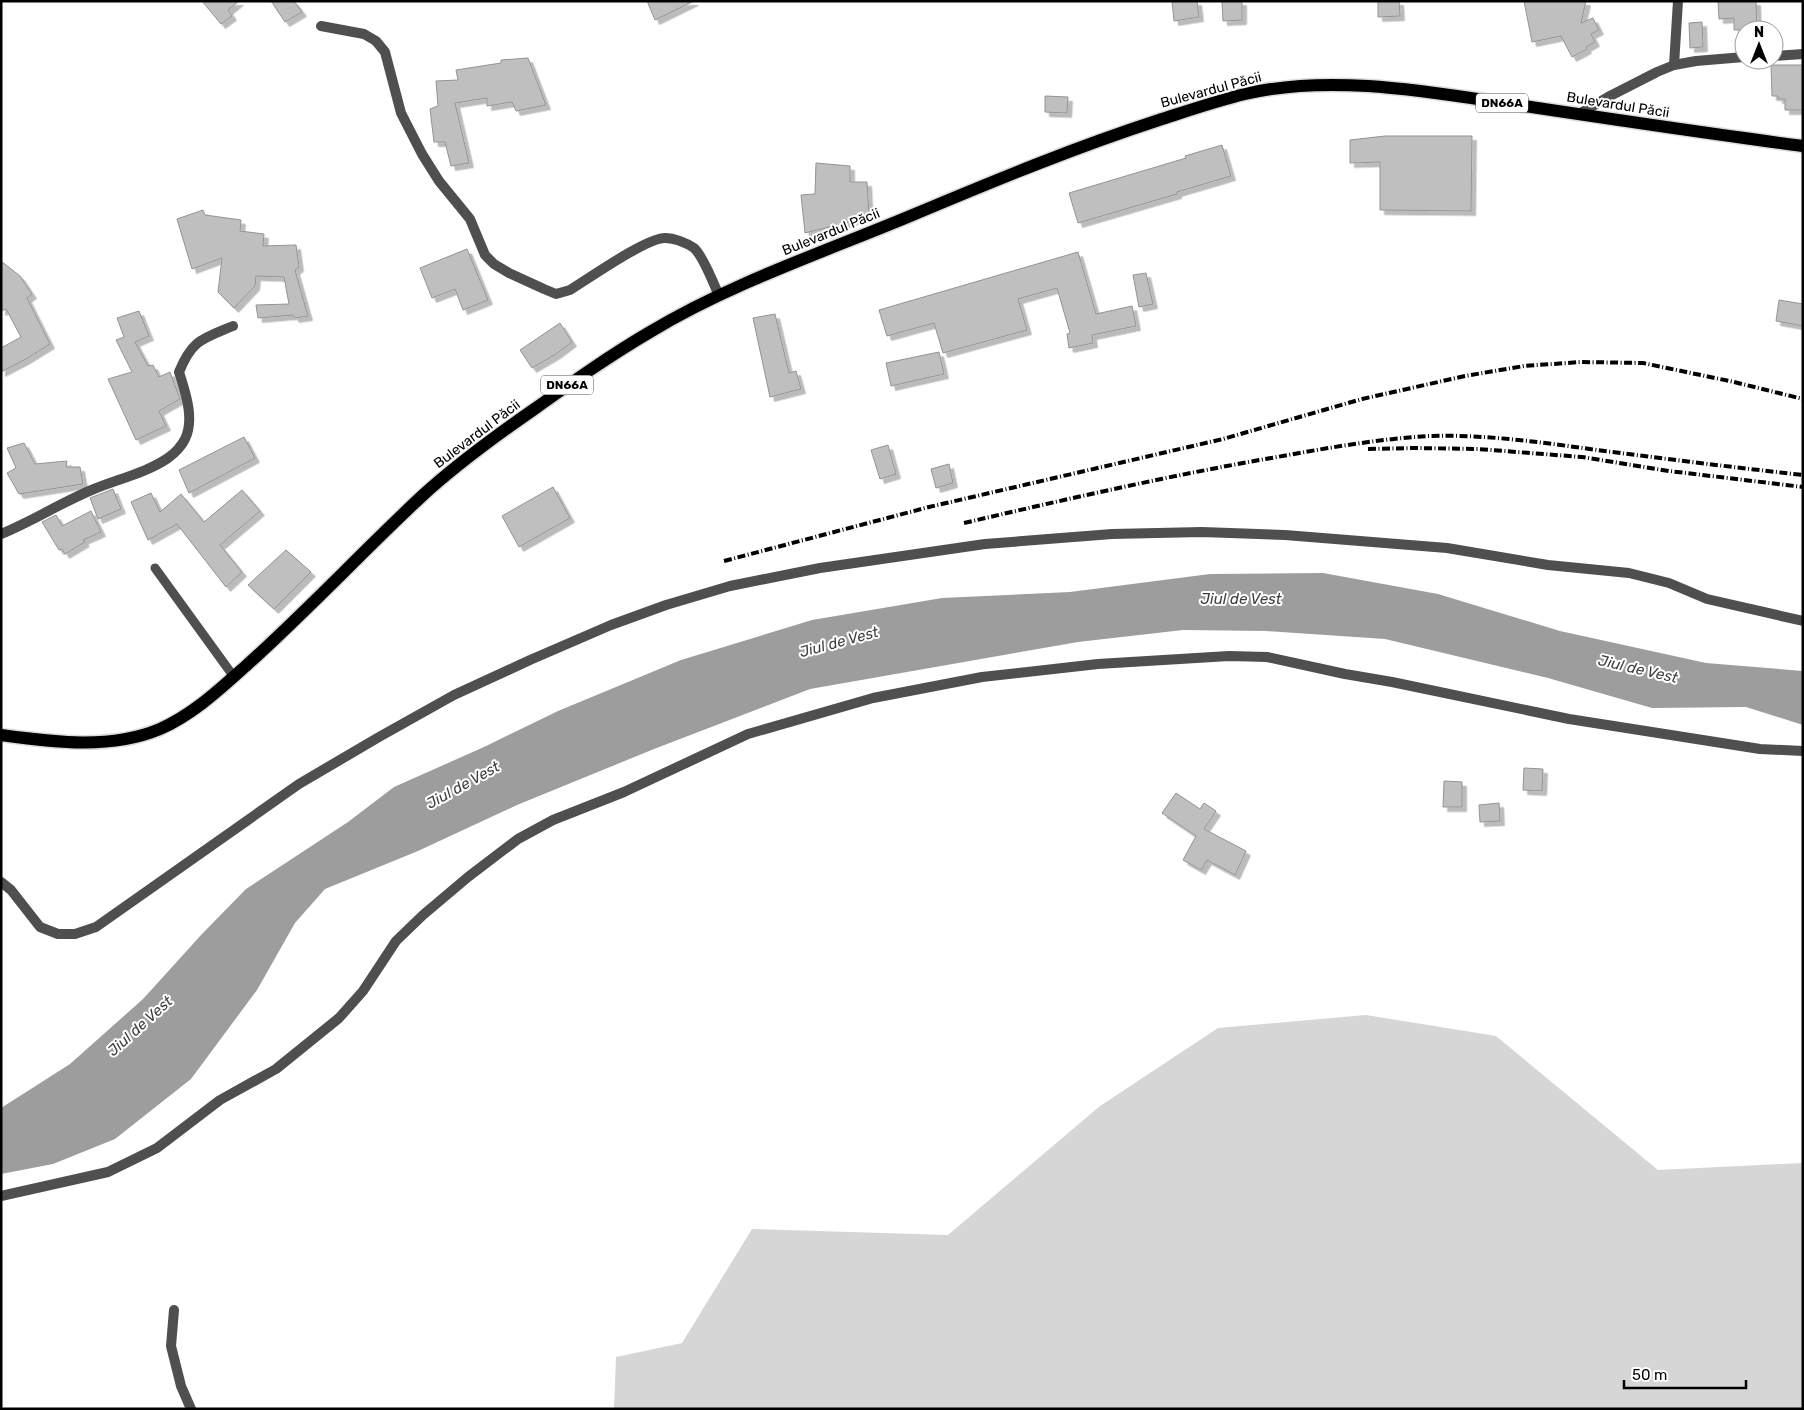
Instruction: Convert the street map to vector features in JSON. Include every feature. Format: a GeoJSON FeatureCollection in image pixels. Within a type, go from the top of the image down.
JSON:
{"type":"FeatureCollection","features":[{"type":"Feature","properties":{"kind":"main road","name":"Bulevardul Păcii"},"geometry":{"type":"LineString","coordinates":[[1,735],[75,743],[101,742],[144,734],[179,719],[234,677],[284,631],[418,499],[461,463],[619,351],[657,328],[719,296],[1008,175],[1113,135],[1248,93],[1300,86],[1346,85],[1462,97],[1660,127],[1803,146]]}},
{"type":"Feature","properties":{"kind":"street"},"geometry":{"type":"LineString","coordinates":[[1674,65],[1678,1]]}},
{"type":"Feature","properties":{"kind":"street"},"geometry":{"type":"LineString","coordinates":[[321,26],[364,34],[376,41],[385,52],[401,113],[439,181],[470,220],[485,255],[494,264],[509,273],[556,294],[570,290],[644,244],[664,238],[681,242],[695,249],[706,267],[719,296]]}},
{"type":"Feature","properties":{"kind":"street"},"geometry":{"type":"LineString","coordinates":[[1784,55],[1803,54]]}},
{"type":"Feature","properties":{"kind":"street"},"geometry":{"type":"LineString","coordinates":[[1579,114],[1616,93],[1674,65],[1734,58]]}},
{"type":"Feature","properties":{"kind":"street"},"geometry":{"type":"LineString","coordinates":[[1,534],[93,489],[148,469],[178,450],[186,437],[189,427],[186,394],[179,372],[186,354],[200,340],[233,326]]}},
{"type":"Feature","properties":{"kind":"street"},"geometry":{"type":"LineString","coordinates":[[1,882],[11,890],[40,927],[58,934],[75,934],[96,927],[299,784],[379,737],[454,695],[611,625],[666,605],[730,586],[820,568],[985,544],[1112,534],[1202,532],[1343,538],[1447,548],[1548,565],[1629,573],[1669,583],[1707,599],[1803,621]]}},
{"type":"Feature","properties":{"kind":"street"},"geometry":{"type":"LineString","coordinates":[[1,1196],[108,1172],[157,1148],[220,1100],[276,1069],[339,1018],[363,991],[396,941],[423,915],[468,877],[518,839],[553,820],[624,792],[748,734],[873,698],[982,677],[1098,664],[1229,656],[1267,657],[1578,720],[1760,749],[1803,751]]}},
{"type":"Feature","properties":{"kind":"street"},"geometry":{"type":"LineString","coordinates":[[174,1310],[171,1346],[181,1386],[191,1409]]}},
{"type":"Feature","properties":{"kind":"lane"},"geometry":{"type":"LineString","coordinates":[[155,568],[234,677]]}},
{"type":"Feature","properties":{"kind":"shaded area"},"geometry":{"type":"Polygon","coordinates":[[[1366,1015],[1496,1036],[1658,1170],[1803,1163],[1803,1409],[614,1409],[616,1357],[682,1343],[752,1229],[948,1235],[1100,1106],[1218,1028],[1366,1015]]]}},
{"type":"Feature","properties":{"kind":"water","name":"Jiul de Vest"},"geometry":{"type":"Polygon","coordinates":[[[1323,573],[1438,594],[1560,631],[1706,663],[1803,671],[1803,725],[1746,707],[1652,708],[1548,678],[1385,639],[1266,631],[1183,630],[1078,642],[810,689],[654,749],[517,805],[418,851],[325,889],[295,923],[257,990],[191,1079],[115,1139],[53,1164],[1,1174],[1,1108],[70,1064],[143,999],[246,889],[348,822],[394,787],[484,747],[558,711],[681,660],[812,620],[942,598],[1070,592],[1210,574],[1323,573]]]}},
{"type":"Feature","properties":{"kind":"building"},"geometry":{"type":"Polygon","coordinates":[[[202,1],[239,1],[228,10],[232,16],[221,24],[202,1]]]}},
{"type":"Feature","properties":{"kind":"building"},"geometry":{"type":"Polygon","coordinates":[[[271,1],[294,1],[302,12],[285,22],[271,1]]]}},
{"type":"Feature","properties":{"kind":"building"},"geometry":{"type":"Polygon","coordinates":[[[647,1],[694,1],[655,20],[647,1]]]}},
{"type":"Feature","properties":{"kind":"building"},"geometry":{"type":"Polygon","coordinates":[[[1172,1],[1197,1],[1199,17],[1174,21],[1172,1]]]}},
{"type":"Feature","properties":{"kind":"building"},"geometry":{"type":"Polygon","coordinates":[[[1222,1],[1242,1],[1242,20],[1223,21],[1222,1]]]}},
{"type":"Feature","properties":{"kind":"building"},"geometry":{"type":"Polygon","coordinates":[[[1378,1],[1399,1],[1400,16],[1378,17],[1378,1]]]}},
{"type":"Feature","properties":{"kind":"building"},"geometry":{"type":"Polygon","coordinates":[[[1524,1],[1586,1],[1581,23],[1593,18],[1599,30],[1591,34],[1595,42],[1572,57],[1561,36],[1532,42],[1524,1]]]}},
{"type":"Feature","properties":{"kind":"building"},"geometry":{"type":"Polygon","coordinates":[[[1718,1],[1756,1],[1757,20],[1719,19],[1718,1]]]}},
{"type":"Feature","properties":{"kind":"building"},"geometry":{"type":"Polygon","coordinates":[[[1702,22],[1703,47],[1690,48],[1689,23],[1702,22]]]}},
{"type":"Feature","properties":{"kind":"building"},"geometry":{"type":"Polygon","coordinates":[[[528,58],[546,105],[516,111],[512,102],[487,106],[487,98],[455,103],[469,163],[451,166],[445,142],[434,142],[430,109],[438,106],[436,81],[458,80],[456,70],[501,63],[501,60],[528,58]]]}},
{"type":"Feature","properties":{"kind":"building"},"geometry":{"type":"Polygon","coordinates":[[[1784,65],[1803,65],[1803,110],[1785,110],[1785,99],[1778,99],[1778,96],[1772,96],[1771,70],[1784,70],[1784,65]]]}},
{"type":"Feature","properties":{"kind":"building"},"geometry":{"type":"Polygon","coordinates":[[[1045,96],[1068,97],[1067,113],[1045,112],[1045,96]]]}},
{"type":"Feature","properties":{"kind":"building"},"geometry":{"type":"Polygon","coordinates":[[[1385,136],[1472,136],[1471,211],[1380,210],[1380,162],[1350,163],[1350,140],[1385,136]]]}},
{"type":"Feature","properties":{"kind":"building"},"geometry":{"type":"Polygon","coordinates":[[[1222,145],[1231,176],[1078,223],[1069,193],[1186,158],[1185,156],[1222,145]]]}},
{"type":"Feature","properties":{"kind":"building"},"geometry":{"type":"Polygon","coordinates":[[[816,163],[850,166],[850,182],[867,182],[869,217],[805,233],[801,195],[815,194],[816,163]]]}},
{"type":"Feature","properties":{"kind":"building"},"geometry":{"type":"Polygon","coordinates":[[[203,210],[205,215],[241,220],[240,231],[264,234],[263,246],[296,245],[299,267],[295,270],[308,316],[295,318],[293,315],[258,318],[256,305],[289,304],[284,277],[256,276],[255,286],[234,308],[218,292],[222,258],[192,269],[177,219],[203,210]]]}},
{"type":"Feature","properties":{"kind":"building"},"geometry":{"type":"Polygon","coordinates":[[[467,249],[488,300],[463,310],[455,289],[432,298],[420,268],[467,249]]]}},
{"type":"Feature","properties":{"kind":"building"},"geometry":{"type":"Polygon","coordinates":[[[1078,252],[1096,314],[1132,306],[1136,326],[1092,335],[1093,343],[1069,348],[1067,334],[1070,333],[1057,288],[1018,299],[1027,330],[943,353],[934,323],[887,336],[879,310],[1078,252]]]}},
{"type":"Feature","properties":{"kind":"building"},"geometry":{"type":"Polygon","coordinates":[[[1,261],[20,276],[32,294],[27,298],[50,344],[1,372],[1,348],[21,337],[6,309],[1,311],[1,261]]]}},
{"type":"Feature","properties":{"kind":"building"},"geometry":{"type":"Polygon","coordinates":[[[1146,273],[1153,304],[1139,307],[1133,275],[1146,273]]]}},
{"type":"Feature","properties":{"kind":"building"},"geometry":{"type":"Polygon","coordinates":[[[1779,300],[1803,304],[1803,326],[1776,321],[1779,300]]]}},
{"type":"Feature","properties":{"kind":"building"},"geometry":{"type":"Polygon","coordinates":[[[139,311],[149,336],[135,342],[148,366],[153,365],[159,377],[170,372],[180,399],[159,411],[166,426],[136,440],[108,379],[132,372],[116,340],[124,337],[117,318],[139,311]]]}},
{"type":"Feature","properties":{"kind":"building"},"geometry":{"type":"Polygon","coordinates":[[[775,314],[789,373],[796,371],[801,389],[770,397],[753,318],[775,314]]]}},
{"type":"Feature","properties":{"kind":"building"},"geometry":{"type":"Polygon","coordinates":[[[560,323],[572,342],[532,368],[520,350],[560,323]]]}},
{"type":"Feature","properties":{"kind":"building"},"geometry":{"type":"Polygon","coordinates":[[[939,352],[944,374],[891,386],[886,363],[939,352]]]}},
{"type":"Feature","properties":{"kind":"building"},"geometry":{"type":"Polygon","coordinates":[[[244,437],[255,458],[189,493],[179,470],[244,437]]]}},
{"type":"Feature","properties":{"kind":"building"},"geometry":{"type":"Polygon","coordinates":[[[24,443],[35,464],[67,461],[66,467],[80,467],[83,484],[19,494],[7,473],[16,468],[7,448],[24,443]]]}},
{"type":"Feature","properties":{"kind":"building"},"geometry":{"type":"Polygon","coordinates":[[[888,445],[896,474],[880,479],[871,450],[888,445]]]}},
{"type":"Feature","properties":{"kind":"building"},"geometry":{"type":"Polygon","coordinates":[[[949,464],[953,483],[936,488],[931,469],[949,464]]]}},
{"type":"Feature","properties":{"kind":"building"},"geometry":{"type":"Polygon","coordinates":[[[553,487],[570,518],[519,547],[502,516],[553,487]]]}},
{"type":"Feature","properties":{"kind":"building"},"geometry":{"type":"Polygon","coordinates":[[[113,489],[121,509],[98,519],[90,498],[113,489]]]}},
{"type":"Feature","properties":{"kind":"building"},"geometry":{"type":"Polygon","coordinates":[[[242,490],[260,511],[220,545],[242,572],[226,587],[177,524],[148,540],[131,502],[151,493],[160,512],[181,494],[204,522],[242,490]]]}},
{"type":"Feature","properties":{"kind":"building"},"geometry":{"type":"Polygon","coordinates":[[[91,511],[101,532],[83,540],[85,542],[65,554],[62,549],[59,550],[42,522],[56,515],[62,526],[91,511]]]}},
{"type":"Feature","properties":{"kind":"building"},"geometry":{"type":"Polygon","coordinates":[[[286,550],[311,572],[274,609],[248,585],[286,550]]]}},
{"type":"Feature","properties":{"kind":"building"},"geometry":{"type":"Polygon","coordinates":[[[1524,768],[1543,769],[1542,791],[1523,790],[1524,768]]]}},
{"type":"Feature","properties":{"kind":"building"},"geometry":{"type":"Polygon","coordinates":[[[1444,781],[1462,782],[1462,807],[1443,807],[1444,781]]]}},
{"type":"Feature","properties":{"kind":"building"},"geometry":{"type":"Polygon","coordinates":[[[1176,793],[1200,809],[1204,803],[1216,811],[1204,829],[1246,851],[1235,875],[1207,860],[1201,870],[1183,860],[1196,836],[1162,813],[1176,793]]]}},
{"type":"Feature","properties":{"kind":"building"},"geometry":{"type":"Polygon","coordinates":[[[1499,803],[1500,821],[1480,822],[1479,805],[1499,803]]]}},
{"type":"Feature","properties":{"kind":"railway"},"geometry":{"type":"LineString","coordinates":[[724,561],[929,507],[1223,439],[1362,399],[1465,376],[1524,366],[1581,362],[1643,363],[1803,399]]}},
{"type":"Feature","properties":{"kind":"railway"},"geometry":{"type":"LineString","coordinates":[[964,523],[1238,464],[1353,444],[1429,436],[1521,440],[1803,475]]}},
{"type":"Feature","properties":{"kind":"railway"},"geometry":{"type":"LineString","coordinates":[[1368,449],[1478,449],[1582,457],[1669,471],[1803,487]]}}]}
